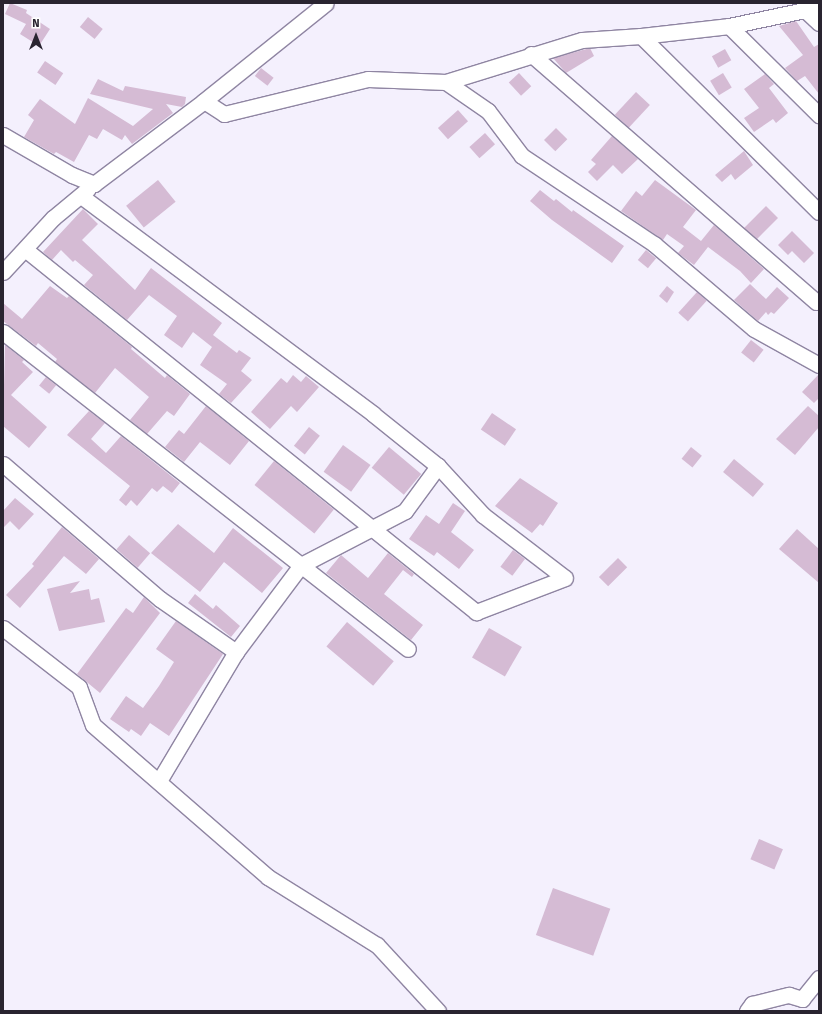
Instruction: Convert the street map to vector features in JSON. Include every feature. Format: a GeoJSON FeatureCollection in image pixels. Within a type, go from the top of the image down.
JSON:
{"type":"FeatureCollection","features":[{"type":"Feature","properties":{"kind":"street"},"geometry":{"type":"LineString","coordinates":[[3,272],[26,250],[53,218],[94,184],[204,101],[326,3]]}},
{"type":"Feature","properties":{"kind":"street"},"geometry":{"type":"LineString","coordinates":[[204,101],[224,114],[368,79],[446,82],[531,54],[582,40],[641,36],[729,26],[812,9],[819,23]]}},
{"type":"Feature","properties":{"kind":"street"},"geometry":{"type":"LineString","coordinates":[[729,26],[819,115]]}},
{"type":"Feature","properties":{"kind":"street"},"geometry":{"type":"LineString","coordinates":[[641,36],[819,212]]}},
{"type":"Feature","properties":{"kind":"street"},"geometry":{"type":"LineString","coordinates":[[531,54],[816,302]]}},
{"type":"Feature","properties":{"kind":"street"},"geometry":{"type":"LineString","coordinates":[[446,82],[488,111],[522,156],[654,244],[754,329],[819,365]]}},
{"type":"Feature","properties":{"kind":"street"},"geometry":{"type":"LineString","coordinates":[[3,135],[72,175],[94,184]]}},
{"type":"Feature","properties":{"kind":"street"},"geometry":{"type":"LineString","coordinates":[[26,250],[476,612],[565,578],[483,515],[438,466],[373,414],[81,196]]}},
{"type":"Feature","properties":{"kind":"street"},"geometry":{"type":"LineString","coordinates":[[3,332],[408,649]]}},
{"type":"Feature","properties":{"kind":"street"},"geometry":{"type":"LineString","coordinates":[[3,464],[160,599],[236,652]]}},
{"type":"Feature","properties":{"kind":"street"},"geometry":{"type":"LineString","coordinates":[[158,781],[236,652],[301,565],[405,511],[438,466]]}},
{"type":"Feature","properties":{"kind":"street"},"geometry":{"type":"LineString","coordinates":[[3,628],[79,687],[93,725],[268,877],[377,945],[438,1011]]}},
{"type":"Feature","properties":{"kind":"street"},"geometry":{"type":"LineString","coordinates":[[747,1011],[752,1004],[789,995],[802,999],[819,978]]}},
{"type":"Feature","properties":{"kind":"building"},"geometry":{"type":"Polygon","coordinates":[[[10,3],[27,10],[26,13],[50,29],[39,46],[20,34],[26,24],[5,14],[10,3]]]}},
{"type":"Feature","properties":{"kind":"building"},"geometry":{"type":"Polygon","coordinates":[[[88,17],[103,29],[95,39],[80,27],[88,17]]]}},
{"type":"Feature","properties":{"kind":"building"},"geometry":{"type":"Polygon","coordinates":[[[796,21],[814,47],[819,44],[819,94],[805,76],[797,81],[785,68],[803,55],[779,26],[796,21]]]}},
{"type":"Feature","properties":{"kind":"building"},"geometry":{"type":"Polygon","coordinates":[[[590,48],[594,56],[566,73],[553,58],[590,48]]]}},
{"type":"Feature","properties":{"kind":"building"},"geometry":{"type":"Polygon","coordinates":[[[725,49],[731,60],[718,68],[712,56],[725,49]]]}},
{"type":"Feature","properties":{"kind":"building"},"geometry":{"type":"Polygon","coordinates":[[[45,61],[63,73],[55,85],[37,73],[45,61]]]}},
{"type":"Feature","properties":{"kind":"building"},"geometry":{"type":"Polygon","coordinates":[[[261,68],[274,78],[267,86],[255,76],[261,68]]]}},
{"type":"Feature","properties":{"kind":"building"},"geometry":{"type":"Polygon","coordinates":[[[519,73],[531,86],[521,96],[509,83],[519,73]]]}},
{"type":"Feature","properties":{"kind":"building"},"geometry":{"type":"Polygon","coordinates":[[[723,73],[732,88],[719,95],[710,81],[723,73]]]}},
{"type":"Feature","properties":{"kind":"building"},"geometry":{"type":"Polygon","coordinates":[[[765,74],[774,84],[769,88],[788,113],[776,123],[773,119],[754,132],[744,118],[759,108],[744,89],[765,74]]]}},
{"type":"Feature","properties":{"kind":"building"},"geometry":{"type":"Polygon","coordinates":[[[98,79],[123,91],[125,86],[186,97],[185,104],[182,107],[166,104],[173,113],[132,144],[125,135],[122,140],[103,129],[97,139],[89,135],[74,162],[56,152],[54,154],[24,137],[34,120],[28,115],[40,99],[75,124],[88,98],[133,126],[153,109],[90,94],[98,79]]]}},
{"type":"Feature","properties":{"kind":"building"},"geometry":{"type":"Polygon","coordinates":[[[636,92],[650,105],[629,128],[615,115],[636,92]]]}},
{"type":"Feature","properties":{"kind":"building"},"geometry":{"type":"Polygon","coordinates":[[[458,110],[468,121],[448,139],[438,128],[458,110]]]}},
{"type":"Feature","properties":{"kind":"building"},"geometry":{"type":"Polygon","coordinates":[[[556,128],[567,139],[555,151],[544,140],[556,128]]]}},
{"type":"Feature","properties":{"kind":"building"},"geometry":{"type":"Polygon","coordinates":[[[485,133],[495,144],[479,158],[469,147],[485,133]]]}},
{"type":"Feature","properties":{"kind":"building"},"geometry":{"type":"Polygon","coordinates":[[[612,136],[638,159],[622,174],[613,165],[597,181],[588,172],[596,164],[591,160],[612,136]]]}},
{"type":"Feature","properties":{"kind":"building"},"geometry":{"type":"Polygon","coordinates":[[[744,151],[753,165],[735,180],[731,174],[722,182],[715,175],[744,151]]]}},
{"type":"Feature","properties":{"kind":"building"},"geometry":{"type":"Polygon","coordinates":[[[158,180],[176,202],[144,228],[126,206],[158,180]]]}},
{"type":"Feature","properties":{"kind":"building"},"geometry":{"type":"Polygon","coordinates":[[[655,180],[696,210],[683,227],[701,241],[714,225],[764,269],[751,283],[740,271],[708,247],[694,265],[678,253],[684,246],[667,234],[663,240],[621,211],[636,191],[642,196],[655,180]]]}},
{"type":"Feature","properties":{"kind":"building"},"geometry":{"type":"Polygon","coordinates":[[[540,190],[554,201],[556,199],[572,212],[573,210],[624,246],[612,263],[552,220],[530,201],[540,190]]]}},
{"type":"Feature","properties":{"kind":"building"},"geometry":{"type":"Polygon","coordinates":[[[766,206],[778,218],[756,240],[744,228],[766,206]]]}},
{"type":"Feature","properties":{"kind":"building"},"geometry":{"type":"Polygon","coordinates":[[[83,209],[98,224],[82,240],[135,290],[151,268],[222,323],[213,335],[237,353],[239,350],[251,358],[241,371],[252,380],[231,403],[219,394],[227,384],[200,365],[212,347],[193,332],[182,348],[164,335],[177,316],[149,295],[127,320],[84,285],[93,275],[75,260],[73,262],[61,250],[52,260],[43,252],[83,209]]]}},
{"type":"Feature","properties":{"kind":"building"},"geometry":{"type":"Polygon","coordinates":[[[792,231],[814,253],[804,263],[792,251],[788,255],[778,245],[792,231]]]}},
{"type":"Feature","properties":{"kind":"building"},"geometry":{"type":"Polygon","coordinates":[[[646,250],[656,258],[648,268],[638,260],[646,250]]]}},
{"type":"Feature","properties":{"kind":"building"},"geometry":{"type":"Polygon","coordinates":[[[750,284],[766,299],[777,287],[789,298],[774,314],[771,312],[768,315],[766,312],[758,321],[734,300],[750,284]]]}},
{"type":"Feature","properties":{"kind":"building"},"geometry":{"type":"Polygon","coordinates":[[[50,286],[67,298],[69,296],[132,347],[131,349],[165,378],[167,375],[190,394],[174,416],[167,411],[147,434],[130,420],[149,397],[115,368],[95,393],[55,362],[57,359],[38,343],[36,346],[3,321],[3,303],[22,319],[50,286]]]}},
{"type":"Feature","properties":{"kind":"building"},"geometry":{"type":"Polygon","coordinates":[[[667,286],[674,292],[667,303],[659,296],[667,286]]]}},
{"type":"Feature","properties":{"kind":"building"},"geometry":{"type":"Polygon","coordinates":[[[697,292],[707,301],[688,322],[678,313],[697,292]]]}},
{"type":"Feature","properties":{"kind":"building"},"geometry":{"type":"Polygon","coordinates":[[[751,340],[764,350],[754,362],[741,353],[751,340]]]}},
{"type":"Feature","properties":{"kind":"building"},"geometry":{"type":"Polygon","coordinates":[[[5,345],[24,360],[22,362],[33,372],[11,395],[47,427],[29,448],[3,426],[5,345]]]}},
{"type":"Feature","properties":{"kind":"building"},"geometry":{"type":"Polygon","coordinates":[[[819,374],[819,398],[814,403],[802,392],[819,374]]]}},
{"type":"Feature","properties":{"kind":"building"},"geometry":{"type":"Polygon","coordinates":[[[293,375],[301,382],[306,376],[319,387],[297,412],[291,406],[270,429],[251,412],[281,378],[287,383],[293,375]]]}},
{"type":"Feature","properties":{"kind":"building"},"geometry":{"type":"Polygon","coordinates":[[[46,377],[56,385],[49,394],[39,386],[46,377]]]}},
{"type":"Feature","properties":{"kind":"building"},"geometry":{"type":"Polygon","coordinates":[[[206,406],[249,441],[230,465],[200,442],[184,462],[165,447],[179,430],[184,434],[206,406]]]}},
{"type":"Feature","properties":{"kind":"building"},"geometry":{"type":"Polygon","coordinates":[[[808,406],[819,416],[819,427],[795,455],[776,439],[808,406]]]}},
{"type":"Feature","properties":{"kind":"building"},"geometry":{"type":"Polygon","coordinates":[[[89,411],[105,423],[91,439],[106,453],[121,436],[180,483],[172,493],[163,486],[157,492],[152,488],[137,506],[131,500],[126,506],[119,500],[130,486],[67,435],[89,411]]]}},
{"type":"Feature","properties":{"kind":"building"},"geometry":{"type":"Polygon","coordinates":[[[492,413],[516,429],[505,446],[481,430],[492,413]]]}},
{"type":"Feature","properties":{"kind":"building"},"geometry":{"type":"Polygon","coordinates":[[[309,427],[320,436],[305,454],[294,446],[309,427]]]}},
{"type":"Feature","properties":{"kind":"building"},"geometry":{"type":"Polygon","coordinates":[[[343,445],[371,465],[351,492],[324,472],[343,445]]]}},
{"type":"Feature","properties":{"kind":"building"},"geometry":{"type":"Polygon","coordinates":[[[389,447],[421,474],[404,495],[372,468],[389,447]]]}},
{"type":"Feature","properties":{"kind":"building"},"geometry":{"type":"Polygon","coordinates":[[[691,447],[702,456],[692,467],[682,459],[691,447]]]}},
{"type":"Feature","properties":{"kind":"building"},"geometry":{"type":"Polygon","coordinates":[[[734,459],[764,484],[753,497],[723,472],[734,459]]]}},
{"type":"Feature","properties":{"kind":"building"},"geometry":{"type":"Polygon","coordinates":[[[274,461],[334,509],[314,534],[254,485],[274,461]]]}},
{"type":"Feature","properties":{"kind":"building"},"geometry":{"type":"Polygon","coordinates":[[[520,478],[558,503],[543,526],[540,524],[532,533],[495,506],[520,478]]]}},
{"type":"Feature","properties":{"kind":"building"},"geometry":{"type":"Polygon","coordinates":[[[15,498],[34,514],[19,530],[10,521],[3,528],[3,511],[15,498]]]}},
{"type":"Feature","properties":{"kind":"building"},"geometry":{"type":"Polygon","coordinates":[[[453,503],[465,511],[451,532],[474,550],[459,569],[437,552],[434,556],[409,539],[426,515],[439,524],[453,503]]]}},
{"type":"Feature","properties":{"kind":"building"},"geometry":{"type":"Polygon","coordinates":[[[178,524],[214,553],[233,528],[283,568],[262,593],[224,562],[200,592],[151,553],[178,524]]]}},
{"type":"Feature","properties":{"kind":"building"},"geometry":{"type":"Polygon","coordinates":[[[62,527],[99,559],[86,574],[64,556],[20,608],[6,595],[34,566],[32,564],[62,527]]]}},
{"type":"Feature","properties":{"kind":"building"},"geometry":{"type":"Polygon","coordinates":[[[797,529],[819,549],[819,583],[779,549],[797,529]]]}},
{"type":"Feature","properties":{"kind":"building"},"geometry":{"type":"Polygon","coordinates":[[[129,535],[150,553],[138,568],[117,549],[129,535]]]}},
{"type":"Feature","properties":{"kind":"building"},"geometry":{"type":"Polygon","coordinates":[[[513,550],[525,559],[512,576],[500,567],[513,550]]]}},
{"type":"Feature","properties":{"kind":"building"},"geometry":{"type":"Polygon","coordinates":[[[388,553],[414,574],[412,577],[403,570],[384,594],[423,625],[411,640],[326,573],[341,555],[368,578],[388,553]]]}},
{"type":"Feature","properties":{"kind":"building"},"geometry":{"type":"Polygon","coordinates":[[[618,558],[627,567],[608,586],[599,577],[618,558]]]}},
{"type":"Feature","properties":{"kind":"building"},"geometry":{"type":"Polygon","coordinates":[[[80,581],[70,593],[89,589],[91,600],[99,598],[105,622],[59,631],[47,589],[80,581]]]}},
{"type":"Feature","properties":{"kind":"building"},"geometry":{"type":"Polygon","coordinates":[[[195,594],[213,609],[216,605],[240,626],[231,637],[188,603],[195,594]]]}},
{"type":"Feature","properties":{"kind":"building"},"geometry":{"type":"Polygon","coordinates":[[[144,597],[160,613],[100,693],[77,674],[126,608],[133,613],[144,597]]]}},
{"type":"Feature","properties":{"kind":"building"},"geometry":{"type":"Polygon","coordinates":[[[176,621],[223,654],[169,736],[150,723],[141,736],[131,729],[129,732],[110,719],[126,696],[143,708],[159,686],[174,662],[156,649],[176,621]]]}},
{"type":"Feature","properties":{"kind":"building"},"geometry":{"type":"Polygon","coordinates":[[[347,622],[394,661],[373,686],[326,647],[347,622]]]}},
{"type":"Feature","properties":{"kind":"building"},"geometry":{"type":"Polygon","coordinates":[[[489,628],[522,647],[505,676],[472,657],[489,628]]]}},
{"type":"Feature","properties":{"kind":"building"},"geometry":{"type":"Polygon","coordinates":[[[759,839],[783,849],[774,869],[750,859],[759,839]]]}},
{"type":"Feature","properties":{"kind":"building"},"geometry":{"type":"Polygon","coordinates":[[[553,888],[610,909],[593,956],[536,935],[553,888]]]}}]}
